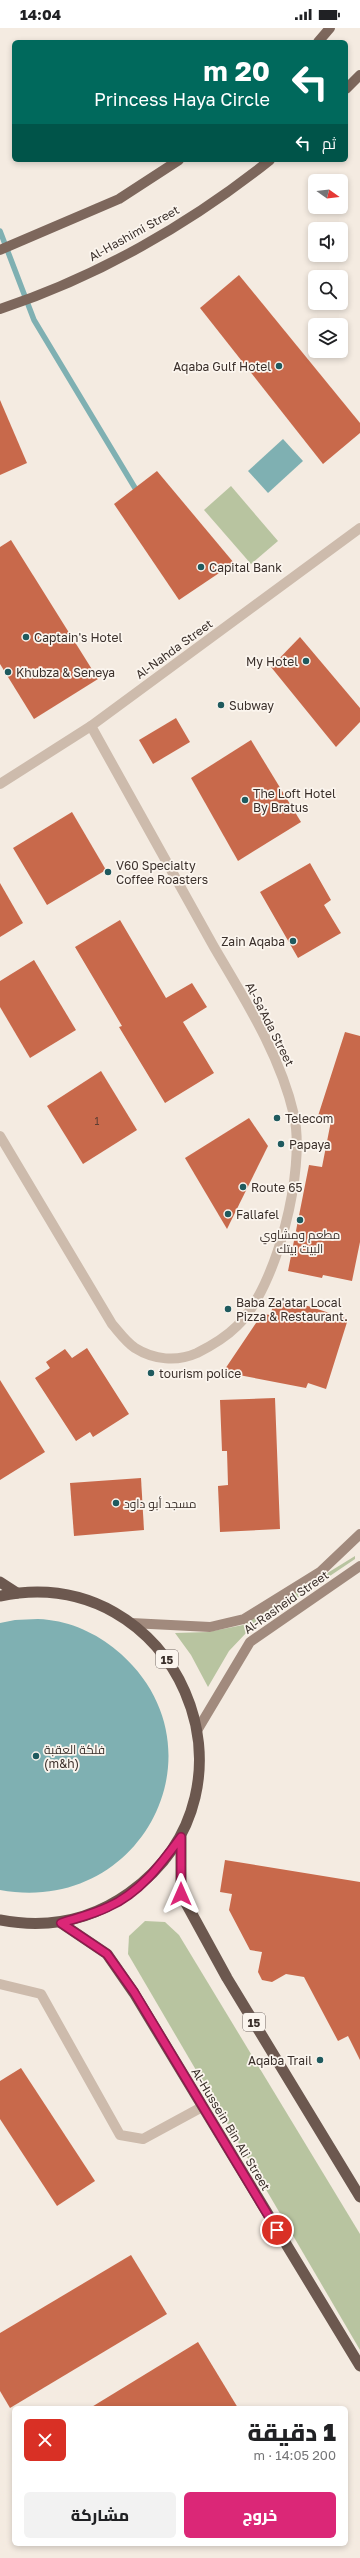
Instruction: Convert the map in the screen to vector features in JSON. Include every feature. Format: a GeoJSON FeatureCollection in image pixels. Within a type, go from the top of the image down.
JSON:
{"type":"FeatureCollection","features":[{"type":"Feature","properties":{"kind":"highway"},"geometry":{"type":"LineString","coordinates":[[0,1582],[17,1593]]}},
{"type":"Feature","properties":{"kind":"highway","name":"15"},"geometry":{"type":"LineString","coordinates":[[0,1596],[17,1593],[57,1593],[96,1604],[132,1623],[163,1652],[185,1688],[198,1729],[200,1766],[195,1802],[181,1837],[150,1878],[109,1907],[61,1923],[25,1925],[0,1920]]}},
{"type":"Feature","properties":{"kind":"highway","name":"15"},"geometry":{"type":"LineString","coordinates":[[181,1837],[181,1894],[227,1978],[360,2197]]}},
{"type":"Feature","properties":{"kind":"highway","name":"Al-Hussein Bin Ali Street"},"geometry":{"type":"LineString","coordinates":[[61,1923],[107,1954],[134,1992],[202,2107],[360,2366]]}},
{"type":"Feature","properties":{"kind":"main road"},"geometry":{"type":"LineString","coordinates":[[320,40],[330,28]]}},
{"type":"Feature","properties":{"kind":"main road"},"geometry":{"type":"LineString","coordinates":[[348,87],[360,74]]}},
{"type":"Feature","properties":{"kind":"main road"},"geometry":{"type":"LineString","coordinates":[[0,250],[119,199],[176,162]]}},
{"type":"Feature","properties":{"kind":"main road","name":"Al-Hashimi Street"},"geometry":{"type":"LineString","coordinates":[[0,309],[32,298],[87,274],[175,227],[267,162]]}},
{"type":"Feature","properties":{"kind":"main road","name":"Al-Rasheid Street"},"geometry":{"type":"LineString","coordinates":[[132,1623],[210,1627],[244,1619],[320,1572],[360,1536]]}},
{"type":"Feature","properties":{"kind":"main road","name":"Al-Rasheid Street"},"geometry":{"type":"LineString","coordinates":[[198,1729],[250,1642],[360,1566]]}},
{"type":"Feature","properties":{"kind":"street","name":"Al-Nahda Street"},"geometry":{"type":"LineString","coordinates":[[0,784],[91,726],[360,528]]}},
{"type":"Feature","properties":{"kind":"street","name":"Al-Sa'Ada Street"},"geometry":{"type":"LineString","coordinates":[[0,1136],[112,1324],[134,1347],[156,1357],[183,1359],[210,1347],[238,1326],[255,1301],[279,1253],[289,1215],[296,1162],[295,1117],[281,1071],[248,1007],[91,726]]}},
{"type":"Feature","properties":{"kind":"street"},"geometry":{"type":"LineString","coordinates":[[0,1984],[41,1994],[120,2135],[143,2139],[202,2107]]}},
{"type":"Feature","properties":{"kind":"green space"},"geometry":{"type":"Polygon","coordinates":[[[231,486],[278,541],[251,564],[204,510],[231,486]]]}},
{"type":"Feature","properties":{"kind":"green space"},"geometry":{"type":"Polygon","coordinates":[[[355,1556],[355,1559],[247,1632],[229,1651],[208,1687],[191,1655],[175,1633],[208,1632],[243,1625],[355,1556]]]}},
{"type":"Feature","properties":{"kind":"green space"},"geometry":{"type":"Polygon","coordinates":[[[145,1921],[165,1922],[179,1935],[360,2234],[360,2350],[128,1954],[129,1936],[145,1921]]]}},
{"type":"Feature","properties":{"kind":"water"},"geometry":{"type":"Polygon","coordinates":[[[283,439],[303,461],[268,493],[248,471],[283,439]]]}},
{"type":"Feature","properties":{"kind":"water"},"geometry":{"type":"Polygon","coordinates":[[[45,1619],[68,1624],[87,1631],[113,1647],[121,1654],[152,1692],[167,1735],[167,1777],[154,1817],[129,1852],[94,1877],[50,1891],[0,1890],[0,1623],[15,1620],[45,1619]]]}},
{"type":"Feature","properties":{"kind":"building","name":"Aqaba Gulf Hotel"},"geometry":{"type":"Polygon","coordinates":[[[239,275],[360,423],[360,433],[323,464],[200,308],[239,275]]]}},
{"type":"Feature","properties":{"kind":"building"},"geometry":{"type":"Polygon","coordinates":[[[0,400],[27,463],[0,475],[0,400]]]}},
{"type":"Feature","properties":{"kind":"building"},"geometry":{"type":"Polygon","coordinates":[[[157,471],[234,563],[179,600],[114,504],[157,471]]]}},
{"type":"Feature","properties":{"kind":"building"},"geometry":{"type":"Polygon","coordinates":[[[11,540],[98,679],[34,719],[0,664],[0,547],[11,540]]]}},
{"type":"Feature","properties":{"kind":"building"},"geometry":{"type":"Polygon","coordinates":[[[300,637],[360,708],[360,722],[336,747],[271,667],[300,637]]]}},
{"type":"Feature","properties":{"kind":"building"},"geometry":{"type":"Polygon","coordinates":[[[176,718],[190,742],[153,764],[139,740],[176,718]]]}},
{"type":"Feature","properties":{"kind":"building","name":"The Loft Hotel By Bratus"},"geometry":{"type":"Polygon","coordinates":[[[251,740],[301,822],[238,861],[191,778],[251,740]]]}},
{"type":"Feature","properties":{"kind":"building"},"geometry":{"type":"Polygon","coordinates":[[[72,812],[106,870],[47,905],[13,848],[72,812]]]}},
{"type":"Feature","properties":{"kind":"building"},"geometry":{"type":"Polygon","coordinates":[[[310,863],[331,900],[324,905],[341,933],[298,958],[260,892],[310,863]]]}},
{"type":"Feature","properties":{"kind":"building"},"geometry":{"type":"Polygon","coordinates":[[[0,883],[23,923],[0,937],[0,883]]]}},
{"type":"Feature","properties":{"kind":"building"},"geometry":{"type":"Polygon","coordinates":[[[120,920],[166,998],[192,983],[207,1007],[183,1022],[214,1073],[165,1103],[119,1027],[122,1026],[75,947],[120,920]]]}},
{"type":"Feature","properties":{"kind":"building"},"geometry":{"type":"Polygon","coordinates":[[[34,960],[76,1030],[30,1058],[0,1007],[0,981],[34,960]]]}},
{"type":"Feature","properties":{"kind":"building"},"geometry":{"type":"Polygon","coordinates":[[[345,1032],[360,1036],[360,1242],[352,1281],[323,1275],[322,1278],[288,1271],[309,1165],[322,1167],[331,1121],[318,1116],[345,1032]]]}},
{"type":"Feature","properties":{"kind":"building"},"geometry":{"type":"Polygon","coordinates":[[[101,1071],[137,1130],[83,1164],[47,1106],[101,1071]]]}},
{"type":"Feature","properties":{"kind":"building"},"geometry":{"type":"Polygon","coordinates":[[[249,1118],[268,1146],[227,1229],[185,1158],[249,1118]]]}},
{"type":"Feature","properties":{"kind":"building"},"geometry":{"type":"Polygon","coordinates":[[[273,1302],[308,1306],[348,1319],[326,1389],[308,1383],[306,1388],[223,1372],[262,1314],[271,1315],[273,1302]]]}},
{"type":"Feature","properties":{"kind":"building"},"geometry":{"type":"Polygon","coordinates":[[[87,1348],[129,1414],[93,1437],[90,1432],[76,1441],[35,1378],[50,1368],[46,1362],[65,1349],[72,1358],[87,1348]]]}},
{"type":"Feature","properties":{"kind":"building"},"geometry":{"type":"Polygon","coordinates":[[[0,1380],[45,1452],[0,1480],[0,1380]]]}},
{"type":"Feature","properties":{"kind":"building"},"geometry":{"type":"Polygon","coordinates":[[[275,1398],[280,1529],[220,1532],[218,1486],[228,1485],[227,1451],[222,1451],[220,1400],[275,1398]]]}},
{"type":"Feature","properties":{"kind":"building"},"geometry":{"type":"Polygon","coordinates":[[[141,1478],[144,1530],[74,1536],[70,1483],[141,1478]]]}},
{"type":"Feature","properties":{"kind":"building"},"geometry":{"type":"Polygon","coordinates":[[[225,1860],[360,1882],[360,2060],[348,2036],[338,2041],[304,1977],[286,1974],[272,1982],[262,1980],[258,1972],[262,1952],[250,1950],[229,1910],[232,1894],[220,1892],[225,1860]]]}},
{"type":"Feature","properties":{"kind":"building"},"geometry":{"type":"Polygon","coordinates":[[[21,2068],[95,2181],[57,2206],[0,2119],[0,2081],[21,2068]]]}},
{"type":"Feature","properties":{"kind":"building"},"geometry":{"type":"Polygon","coordinates":[[[131,2255],[167,2314],[10,2408],[0,2391],[0,2333],[131,2255]]]}},
{"type":"Feature","properties":{"kind":"building"},"geometry":{"type":"Polygon","coordinates":[[[198,2342],[237,2406],[93,2406],[198,2342]]]}},
{"type":"Feature","properties":{"kind":"waterway"},"geometry":{"type":"LineString","coordinates":[[0,231],[34,320],[135,488]]}},
{"type":"Feature","properties":{"kind":"place","name":"Aqaba Gulf Hotel"},"geometry":{"type":"Point","coordinates":[279,366]}},
{"type":"Feature","properties":{"kind":"place","name":"Capital Bank"},"geometry":{"type":"Point","coordinates":[201,567]}},
{"type":"Feature","properties":{"kind":"place","name":"Captain's Hotel"},"geometry":{"type":"Point","coordinates":[26,637]}},
{"type":"Feature","properties":{"kind":"place","name":"My Hotel"},"geometry":{"type":"Point","coordinates":[306,661]}},
{"type":"Feature","properties":{"kind":"place","name":"Khubza & Seneya"},"geometry":{"type":"Point","coordinates":[8,672]}},
{"type":"Feature","properties":{"kind":"place","name":"Subway"},"geometry":{"type":"Point","coordinates":[221,705]}},
{"type":"Feature","properties":{"kind":"place","name":"The Loft Hotel By Bratus"},"geometry":{"type":"Point","coordinates":[245,800]}},
{"type":"Feature","properties":{"kind":"place","name":"V60 Specialty Coffee Roasters"},"geometry":{"type":"Point","coordinates":[108,872]}},
{"type":"Feature","properties":{"kind":"place","name":"Zain Aqaba"},"geometry":{"type":"Point","coordinates":[293,941]}},
{"type":"Feature","properties":{"kind":"place","name":"Telecom"},"geometry":{"type":"Point","coordinates":[277,1118]}},
{"type":"Feature","properties":{"kind":"place","name":"Papaya"},"geometry":{"type":"Point","coordinates":[281,1144]}},
{"type":"Feature","properties":{"kind":"place","name":"Route 65"},"geometry":{"type":"Point","coordinates":[243,1187]}},
{"type":"Feature","properties":{"kind":"place","name":"Fallafel"},"geometry":{"type":"Point","coordinates":[228,1214]}},
{"type":"Feature","properties":{"kind":"place","name":"مطعم ومشاوي البيت بيتك"},"geometry":{"type":"Point","coordinates":[300,1220]}},
{"type":"Feature","properties":{"kind":"place","name":"Baba Za'atar Local Pizza & Restaurant."},"geometry":{"type":"Point","coordinates":[228,1309]}},
{"type":"Feature","properties":{"kind":"place","name":"tourism police"},"geometry":{"type":"Point","coordinates":[151,1373]}},
{"type":"Feature","properties":{"kind":"place","name":"مسجد أبو داود"},"geometry":{"type":"Point","coordinates":[116,1503]}},
{"type":"Feature","properties":{"kind":"place","name":"فلكة العقبة (m&h)"},"geometry":{"type":"Point","coordinates":[36,1756]}},
{"type":"Feature","properties":{"kind":"place","name":"Aqaba Trail"},"geometry":{"type":"Point","coordinates":[320,2060]}},
{"type":"Feature","properties":{"kind":"route"},"geometry":{"type":"LineString","coordinates":[[181,1894],[181,1837],[150,1878],[109,1907],[61,1923],[107,1954],[134,1992],[277,2230]]}}]}
